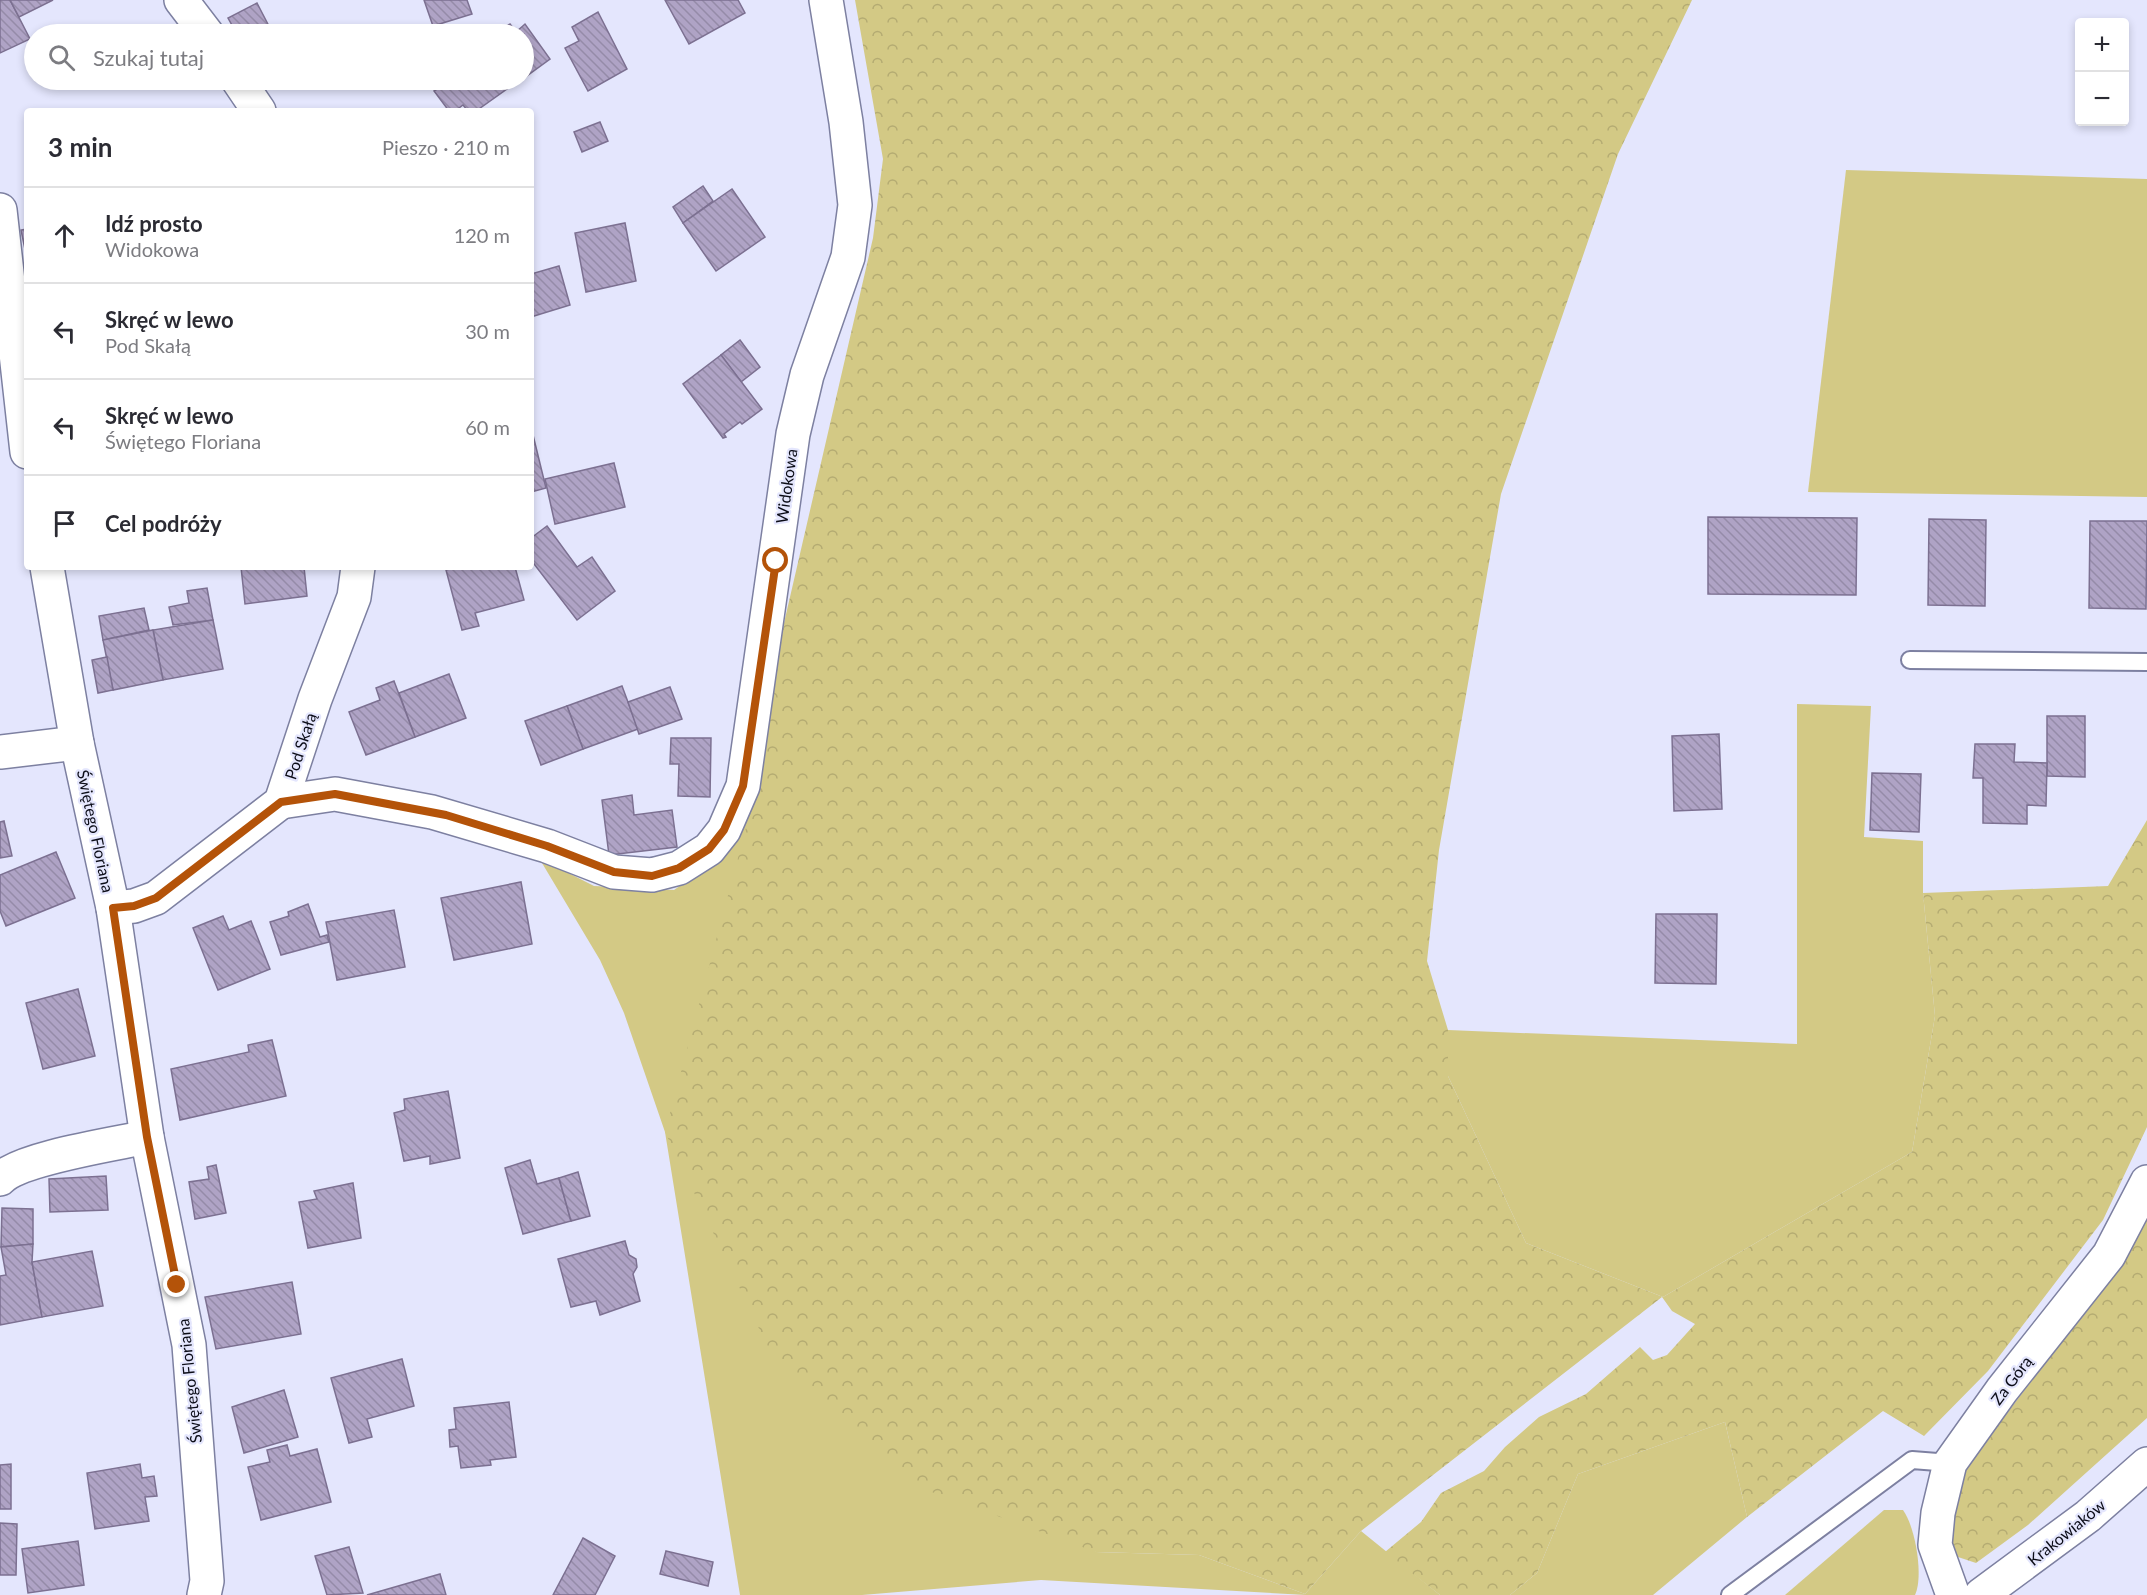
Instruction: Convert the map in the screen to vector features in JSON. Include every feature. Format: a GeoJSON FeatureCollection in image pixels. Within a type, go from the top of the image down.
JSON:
{"type":"FeatureCollection","features":[{"type":"Feature","properties":{"kind":"street"},"geometry":{"type":"LineString","coordinates":[[181,0],[199,24]]}},
{"type":"Feature","properties":{"kind":"street","name":"Widokowa"},"geometry":{"type":"LineString","coordinates":[[281,802],[335,794],[411,808],[446,815],[547,846],[614,872],[652,876],[679,868],[709,849],[724,830],[743,786],[794,434],[807,375],[849,257],[855,205],[846,122],[826,0]]}},
{"type":"Feature","properties":{"kind":"street"},"geometry":{"type":"LineString","coordinates":[[245,90],[258,108]]}},
{"type":"Feature","properties":{"kind":"street"},"geometry":{"type":"LineString","coordinates":[[0,210],[24,425]]}},
{"type":"Feature","properties":{"kind":"street","name":"Świętego Floriana"},"geometry":{"type":"LineString","coordinates":[[48,570],[77,743],[113,908],[147,1137],[189,1345],[207,1581],[204,1595]]}},
{"type":"Feature","properties":{"kind":"street","name":"Pod Skałą"},"geometry":{"type":"LineString","coordinates":[[113,908],[134,906],[156,898],[281,802],[315,699],[354,597],[358,570]]}},
{"type":"Feature","properties":{"kind":"street"},"geometry":{"type":"LineString","coordinates":[[0,752],[77,743]]}},
{"type":"Feature","properties":{"kind":"street"},"geometry":{"type":"LineString","coordinates":[[0,1179],[6,1172],[36,1162],[147,1137]]}},
{"type":"Feature","properties":{"kind":"street","name":"Za Górą"},"geometry":{"type":"LineString","coordinates":[[1953,1595],[1935,1545],[1938,1513],[1950,1463],[2002,1390],[2109,1255],[2147,1182]]}},
{"type":"Feature","properties":{"kind":"street","name":"Krakowiaków"},"geometry":{"type":"LineString","coordinates":[[1982,1595],[2088,1516],[2147,1464]]}},
{"type":"Feature","properties":{"kind":"lane"},"geometry":{"type":"LineString","coordinates":[[1910,660],[2147,662]]}},
{"type":"Feature","properties":{"kind":"lane"},"geometry":{"type":"LineString","coordinates":[[1730,1595],[1912,1460],[1950,1463]]}},
{"type":"Feature","properties":{"kind":"green space"},"geometry":{"type":"Polygon","coordinates":[[[855,0],[1692,0],[1618,154],[1501,494],[1439,850],[1427,961],[1448,1030],[1448,1076],[1526,1243],[1663,1297],[1912,1152],[1935,1016],[1923,893],[2108,886],[2147,820],[2147,1127],[2103,1220],[1988,1371],[1924,1436],[1883,1411],[1747,1517],[1725,1422],[1578,1474],[1537,1573],[1510,1595],[1440,1595],[1385,1552],[1421,1522],[1441,1493],[1484,1471],[1505,1447],[1539,1417],[1586,1394],[1640,1347],[1653,1360],[1667,1355],[1695,1324],[1672,1311],[1662,1297],[1361,1531],[1305,1594],[1199,1555],[1096,1552],[907,1483],[776,1364],[665,1132],[752,805],[784,623],[873,238],[883,159],[855,0]]]}},
{"type":"Feature","properties":{"kind":"green space"},"geometry":{"type":"Polygon","coordinates":[[[1846,170],[2147,179],[2147,497],[1808,492],[1846,170]]]}},
{"type":"Feature","properties":{"kind":"green space"},"geometry":{"type":"Polygon","coordinates":[[[1797,704],[1871,706],[1864,837],[1923,841],[1923,893],[1935,1016],[1912,1152],[1663,1297],[1526,1243],[1448,1076],[1448,1030],[1797,1044],[1797,704]]]}},
{"type":"Feature","properties":{"kind":"green space"},"geometry":{"type":"Polygon","coordinates":[[[752,805],[1096,1552],[1199,1555],[1305,1594],[1361,1531],[1440,1595],[1306,1595],[1041,1580],[862,1595],[740,1595],[665,1132],[624,1013],[600,960],[539,858],[594,886],[674,890],[715,861],[752,805]]]}},
{"type":"Feature","properties":{"kind":"green space"},"geometry":{"type":"Polygon","coordinates":[[[2147,1216],[2147,1418],[2028,1525],[1976,1563],[1952,1555],[1945,1538],[1955,1482],[2122,1261],[2147,1216]]]}},
{"type":"Feature","properties":{"kind":"green space"},"geometry":{"type":"Polygon","coordinates":[[[1725,1422],[1747,1517],[1653,1595],[1510,1595],[1537,1573],[1578,1474],[1725,1422]]]}},
{"type":"Feature","properties":{"kind":"green space"},"geometry":{"type":"Polygon","coordinates":[[[1884,1510],[1903,1510],[1911,1527],[1917,1551],[1919,1576],[1915,1595],[1785,1595],[1884,1510]]]}},
{"type":"Feature","properties":{"kind":"building"},"geometry":{"type":"Polygon","coordinates":[[[0,0],[10,0],[24,27],[24,42],[0,53],[0,0]]]}},
{"type":"Feature","properties":{"kind":"building"},"geometry":{"type":"Polygon","coordinates":[[[10,0],[53,0],[19,17],[10,0]]]}},
{"type":"Feature","properties":{"kind":"building"},"geometry":{"type":"Polygon","coordinates":[[[424,0],[467,0],[472,14],[432,24],[424,0]]]}},
{"type":"Feature","properties":{"kind":"building"},"geometry":{"type":"Polygon","coordinates":[[[665,0],[738,0],[745,13],[689,44],[665,0]]]}},
{"type":"Feature","properties":{"kind":"building"},"geometry":{"type":"Polygon","coordinates":[[[257,3],[268,24],[231,24],[228,18],[257,3]]]}},
{"type":"Feature","properties":{"kind":"building"},"geometry":{"type":"Polygon","coordinates":[[[598,12],[627,69],[588,91],[565,48],[579,41],[572,27],[598,12]]]}},
{"type":"Feature","properties":{"kind":"building"},"geometry":{"type":"Polygon","coordinates":[[[534,37],[550,59],[534,71],[534,37]]]}},
{"type":"Feature","properties":{"kind":"building"},"geometry":{"type":"Polygon","coordinates":[[[506,90],[480,108],[466,108],[463,105],[459,108],[447,108],[434,91],[506,90]]]}},
{"type":"Feature","properties":{"kind":"building"},"geometry":{"type":"Polygon","coordinates":[[[600,122],[608,141],[582,152],[574,132],[600,122]]]}},
{"type":"Feature","properties":{"kind":"building"},"geometry":{"type":"Polygon","coordinates":[[[703,186],[713,201],[683,223],[673,207],[703,186]]]}},
{"type":"Feature","properties":{"kind":"building"},"geometry":{"type":"Polygon","coordinates":[[[732,189],[765,237],[716,271],[683,223],[732,189]]]}},
{"type":"Feature","properties":{"kind":"building"},"geometry":{"type":"Polygon","coordinates":[[[625,223],[636,281],[586,292],[575,233],[625,223]]]}},
{"type":"Feature","properties":{"kind":"building"},"geometry":{"type":"Polygon","coordinates":[[[559,266],[570,305],[534,316],[534,273],[559,266]]]}},
{"type":"Feature","properties":{"kind":"building"},"geometry":{"type":"Polygon","coordinates":[[[740,340],[760,367],[741,382],[721,355],[740,340]]]}},
{"type":"Feature","properties":{"kind":"building"},"geometry":{"type":"Polygon","coordinates":[[[721,355],[762,409],[742,424],[740,422],[724,434],[726,437],[723,438],[683,384],[721,355]]]}},
{"type":"Feature","properties":{"kind":"building"},"geometry":{"type":"Polygon","coordinates":[[[534,439],[546,488],[534,491],[534,439]]]}},
{"type":"Feature","properties":{"kind":"building"},"geometry":{"type":"Polygon","coordinates":[[[614,463],[625,507],[555,524],[545,479],[614,463]]]}},
{"type":"Feature","properties":{"kind":"building"},"geometry":{"type":"Polygon","coordinates":[[[1708,517],[1857,518],[1856,595],[1708,594],[1708,517]]]}},
{"type":"Feature","properties":{"kind":"building"},"geometry":{"type":"Polygon","coordinates":[[[1929,519],[1986,520],[1985,606],[1928,605],[1929,519]]]}},
{"type":"Feature","properties":{"kind":"building"},"geometry":{"type":"Polygon","coordinates":[[[2090,521],[2147,521],[2146,609],[2089,608],[2090,521]]]}},
{"type":"Feature","properties":{"kind":"building"},"geometry":{"type":"Polygon","coordinates":[[[547,526],[577,567],[592,557],[615,591],[577,620],[534,564],[534,536],[547,526]]]}},
{"type":"Feature","properties":{"kind":"building"},"geometry":{"type":"Polygon","coordinates":[[[241,570],[304,570],[307,596],[245,604],[241,570]]]}},
{"type":"Feature","properties":{"kind":"building"},"geometry":{"type":"Polygon","coordinates":[[[446,570],[516,570],[524,600],[475,613],[479,626],[462,630],[446,570]]]}},
{"type":"Feature","properties":{"kind":"building"},"geometry":{"type":"Polygon","coordinates":[[[207,588],[213,620],[173,625],[169,607],[189,603],[187,591],[207,588]]]}},
{"type":"Feature","properties":{"kind":"building"},"geometry":{"type":"Polygon","coordinates":[[[144,608],[149,630],[103,640],[99,616],[144,608]]]}},
{"type":"Feature","properties":{"kind":"building"},"geometry":{"type":"Polygon","coordinates":[[[213,620],[223,669],[163,680],[153,630],[213,620]]]}},
{"type":"Feature","properties":{"kind":"building"},"geometry":{"type":"Polygon","coordinates":[[[153,630],[163,680],[113,690],[103,640],[153,630]]]}},
{"type":"Feature","properties":{"kind":"building"},"geometry":{"type":"Polygon","coordinates":[[[107,657],[113,690],[98,693],[92,660],[107,657]]]}},
{"type":"Feature","properties":{"kind":"building"},"geometry":{"type":"Polygon","coordinates":[[[449,674],[466,718],[415,737],[399,693],[449,674]]]}},
{"type":"Feature","properties":{"kind":"building"},"geometry":{"type":"Polygon","coordinates":[[[394,681],[415,737],[366,755],[349,712],[380,700],[376,688],[394,681]]]}},
{"type":"Feature","properties":{"kind":"building"},"geometry":{"type":"Polygon","coordinates":[[[622,686],[638,729],[583,749],[567,706],[622,686]]]}},
{"type":"Feature","properties":{"kind":"building"},"geometry":{"type":"Polygon","coordinates":[[[670,687],[682,719],[639,734],[628,702],[670,687]]]}},
{"type":"Feature","properties":{"kind":"building"},"geometry":{"type":"Polygon","coordinates":[[[567,706],[583,749],[541,765],[525,721],[567,706]]]}},
{"type":"Feature","properties":{"kind":"building"},"geometry":{"type":"Polygon","coordinates":[[[2047,716],[2085,716],[2085,777],[2047,776],[2047,716]]]}},
{"type":"Feature","properties":{"kind":"building"},"geometry":{"type":"Polygon","coordinates":[[[1719,734],[1722,809],[1674,811],[1672,736],[1719,734]]]}},
{"type":"Feature","properties":{"kind":"building"},"geometry":{"type":"Polygon","coordinates":[[[671,738],[711,738],[710,797],[678,796],[679,764],[670,764],[671,738]]]}},
{"type":"Feature","properties":{"kind":"building"},"geometry":{"type":"Polygon","coordinates":[[[1975,744],[2015,744],[2014,762],[2047,763],[2046,806],[2027,805],[2027,824],[1983,823],[1983,778],[1973,778],[1975,744]]]}},
{"type":"Feature","properties":{"kind":"building"},"geometry":{"type":"Polygon","coordinates":[[[1872,773],[1921,774],[1919,832],[1870,830],[1872,773]]]}},
{"type":"Feature","properties":{"kind":"building"},"geometry":{"type":"Polygon","coordinates":[[[632,795],[634,815],[672,810],[677,847],[609,855],[602,800],[632,795]]]}},
{"type":"Feature","properties":{"kind":"building"},"geometry":{"type":"Polygon","coordinates":[[[4,821],[12,856],[0,858],[0,822],[4,821]]]}},
{"type":"Feature","properties":{"kind":"building"},"geometry":{"type":"Polygon","coordinates":[[[56,852],[75,898],[6,926],[0,911],[0,875],[56,852]]]}},
{"type":"Feature","properties":{"kind":"building"},"geometry":{"type":"Polygon","coordinates":[[[521,882],[532,944],[454,960],[441,898],[521,882]]]}},
{"type":"Feature","properties":{"kind":"building"},"geometry":{"type":"Polygon","coordinates":[[[308,904],[320,937],[327,935],[329,942],[281,955],[270,922],[289,916],[288,912],[308,904]]]}},
{"type":"Feature","properties":{"kind":"building"},"geometry":{"type":"Polygon","coordinates":[[[394,910],[405,967],[337,980],[326,922],[394,910]]]}},
{"type":"Feature","properties":{"kind":"building"},"geometry":{"type":"Polygon","coordinates":[[[1656,914],[1717,914],[1716,984],[1655,983],[1656,914]]]}},
{"type":"Feature","properties":{"kind":"building"},"geometry":{"type":"Polygon","coordinates":[[[223,916],[229,930],[251,921],[270,969],[218,990],[193,928],[223,916]]]}},
{"type":"Feature","properties":{"kind":"building"},"geometry":{"type":"Polygon","coordinates":[[[78,989],[95,1056],[43,1069],[26,1003],[78,989]]]}},
{"type":"Feature","properties":{"kind":"building"},"geometry":{"type":"Polygon","coordinates":[[[272,1040],[286,1096],[180,1120],[171,1069],[249,1052],[248,1045],[272,1040]]]}},
{"type":"Feature","properties":{"kind":"building"},"geometry":{"type":"Polygon","coordinates":[[[448,1091],[460,1158],[430,1164],[430,1156],[404,1161],[394,1113],[405,1110],[404,1099],[448,1091]]]}},
{"type":"Feature","properties":{"kind":"building"},"geometry":{"type":"Polygon","coordinates":[[[530,1160],[537,1184],[559,1178],[571,1221],[523,1234],[505,1168],[530,1160]]]}},
{"type":"Feature","properties":{"kind":"building"},"geometry":{"type":"Polygon","coordinates":[[[216,1165],[226,1213],[195,1219],[189,1182],[209,1179],[207,1167],[216,1165]]]}},
{"type":"Feature","properties":{"kind":"building"},"geometry":{"type":"Polygon","coordinates":[[[578,1172],[590,1216],[571,1221],[559,1178],[578,1172]]]}},
{"type":"Feature","properties":{"kind":"building"},"geometry":{"type":"Polygon","coordinates":[[[106,1176],[108,1210],[50,1212],[49,1179],[106,1176]]]}},
{"type":"Feature","properties":{"kind":"building"},"geometry":{"type":"Polygon","coordinates":[[[353,1183],[361,1238],[308,1248],[299,1202],[317,1199],[314,1191],[353,1183]]]}},
{"type":"Feature","properties":{"kind":"building"},"geometry":{"type":"Polygon","coordinates":[[[2,1208],[33,1209],[33,1244],[1,1247],[2,1208]]]}},
{"type":"Feature","properties":{"kind":"building"},"geometry":{"type":"Polygon","coordinates":[[[625,1241],[629,1255],[636,1259],[637,1267],[633,1274],[640,1301],[600,1315],[596,1301],[571,1307],[558,1259],[625,1241]]]}},
{"type":"Feature","properties":{"kind":"building"},"geometry":{"type":"Polygon","coordinates":[[[33,1244],[32,1262],[42,1317],[0,1325],[0,1276],[6,1275],[1,1247],[33,1244]]]}},
{"type":"Feature","properties":{"kind":"building"},"geometry":{"type":"Polygon","coordinates":[[[92,1251],[103,1306],[42,1317],[32,1262],[92,1251]]]}},
{"type":"Feature","properties":{"kind":"building"},"geometry":{"type":"Polygon","coordinates":[[[292,1282],[301,1334],[216,1349],[205,1297],[292,1282]]]}},
{"type":"Feature","properties":{"kind":"building"},"geometry":{"type":"Polygon","coordinates":[[[402,1359],[414,1406],[367,1419],[372,1437],[349,1443],[331,1378],[402,1359]]]}},
{"type":"Feature","properties":{"kind":"building"},"geometry":{"type":"Polygon","coordinates":[[[284,1390],[298,1437],[244,1453],[232,1407],[284,1390]]]}},
{"type":"Feature","properties":{"kind":"building"},"geometry":{"type":"Polygon","coordinates":[[[509,1402],[516,1457],[490,1460],[491,1465],[461,1468],[458,1446],[450,1447],[449,1430],[456,1429],[454,1408],[509,1402]]]}},
{"type":"Feature","properties":{"kind":"building"},"geometry":{"type":"Polygon","coordinates":[[[287,1445],[290,1456],[317,1449],[331,1502],[261,1520],[248,1467],[270,1462],[267,1450],[287,1445]]]}},
{"type":"Feature","properties":{"kind":"building"},"geometry":{"type":"Polygon","coordinates":[[[11,1464],[11,1509],[0,1509],[0,1465],[11,1464]]]}},
{"type":"Feature","properties":{"kind":"building"},"geometry":{"type":"Polygon","coordinates":[[[140,1464],[142,1478],[154,1476],[157,1496],[145,1497],[149,1521],[95,1529],[87,1473],[140,1464]]]}},
{"type":"Feature","properties":{"kind":"building"},"geometry":{"type":"Polygon","coordinates":[[[0,1523],[17,1524],[16,1575],[0,1575],[0,1523]]]}},
{"type":"Feature","properties":{"kind":"building"},"geometry":{"type":"Polygon","coordinates":[[[583,1538],[615,1556],[595,1595],[553,1595],[583,1538]]]}},
{"type":"Feature","properties":{"kind":"building"},"geometry":{"type":"Polygon","coordinates":[[[78,1541],[84,1585],[28,1593],[22,1549],[78,1541]]]}},
{"type":"Feature","properties":{"kind":"building"},"geometry":{"type":"Polygon","coordinates":[[[349,1547],[363,1593],[327,1595],[315,1556],[349,1547]]]}},
{"type":"Feature","properties":{"kind":"building"},"geometry":{"type":"Polygon","coordinates":[[[666,1551],[713,1562],[708,1586],[660,1574],[666,1551]]]}},
{"type":"Feature","properties":{"kind":"building"},"geometry":{"type":"Polygon","coordinates":[[[440,1574],[446,1595],[367,1595],[440,1574]]]}},
{"type":"Feature","properties":{"kind":"route"},"geometry":{"type":"LineString","coordinates":[[177,1285],[147,1137],[113,908],[134,906],[156,898],[281,802],[335,794],[446,815],[547,846],[614,872],[652,876],[679,868],[709,849],[724,830],[743,786],[776,561]]}}]}
